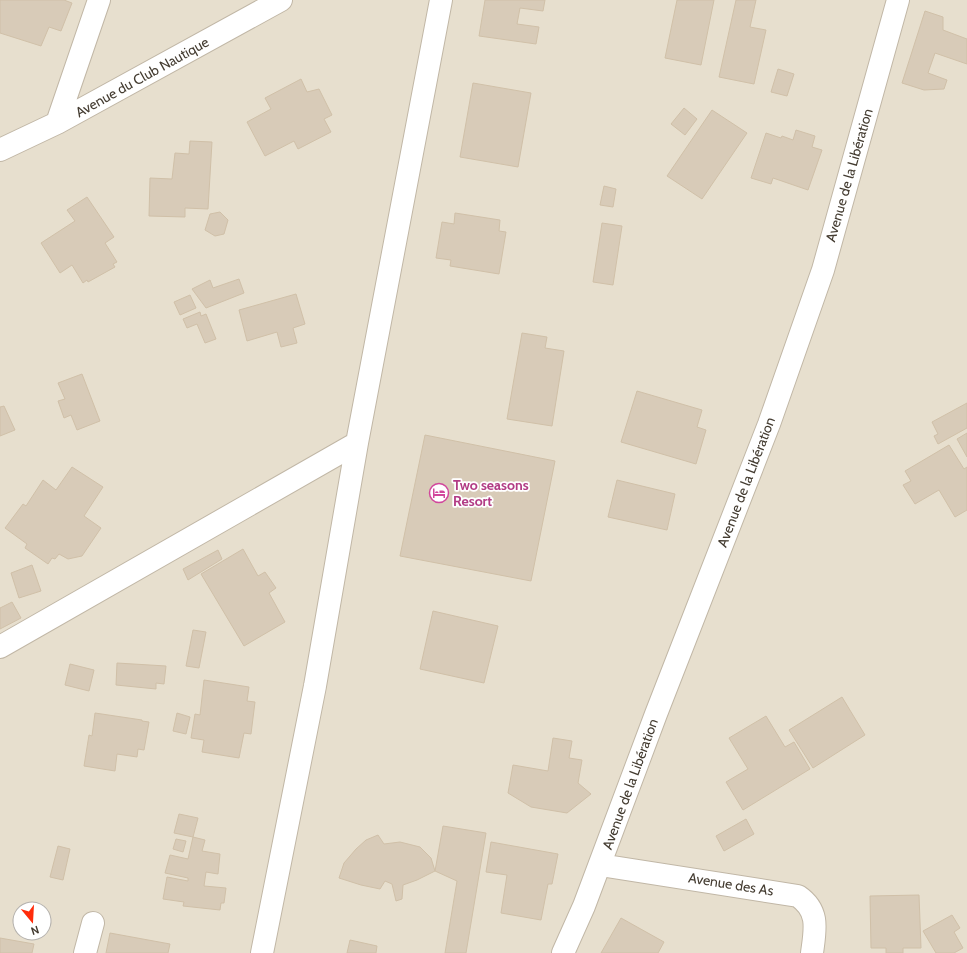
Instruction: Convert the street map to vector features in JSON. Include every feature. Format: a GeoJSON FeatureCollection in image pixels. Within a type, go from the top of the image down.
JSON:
{"type":"FeatureCollection","features":[{"type":"Feature","properties":{"kind":"street"},"geometry":{"type":"LineString","coordinates":[[57,123],[99,0]]}},
{"type":"Feature","properties":{"kind":"street","name":"Avenue du Club Nautique"},"geometry":{"type":"LineString","coordinates":[[3,146],[57,123],[281,0]]}},
{"type":"Feature","properties":{"kind":"street"},"geometry":{"type":"LineString","coordinates":[[262,953],[315,686],[357,443],[441,0]]}},
{"type":"Feature","properties":{"kind":"street","name":"Avenue de la Libération"},"geometry":{"type":"LineString","coordinates":[[563,953],[600,865],[769,424],[823,270],[898,0]]}},
{"type":"Feature","properties":{"kind":"street"},"geometry":{"type":"LineString","coordinates":[[0,647],[357,443]]}},
{"type":"Feature","properties":{"kind":"street","name":"Avenue des As"},"geometry":{"type":"LineString","coordinates":[[600,865],[798,896],[809,905],[813,915],[815,931],[812,953]]}},
{"type":"Feature","properties":{"kind":"street"},"geometry":{"type":"LineString","coordinates":[[85,953],[93,924]]}},
{"type":"Feature","properties":{"kind":"shaded area"},"geometry":{"type":"Polygon","coordinates":[[[0,0],[967,0],[967,953],[0,953],[0,0]]]}},
{"type":"Feature","properties":{"kind":"building"},"geometry":{"type":"Polygon","coordinates":[[[0,0],[64,0],[72,3],[61,31],[49,27],[41,46],[0,33],[0,0]]]}},
{"type":"Feature","properties":{"kind":"building"},"geometry":{"type":"Polygon","coordinates":[[[485,0],[545,0],[543,11],[520,8],[517,24],[539,27],[536,44],[479,36],[485,0]]]}},
{"type":"Feature","properties":{"kind":"building"},"geometry":{"type":"Polygon","coordinates":[[[677,0],[714,0],[701,65],[665,58],[677,0]]]}},
{"type":"Feature","properties":{"kind":"building"},"geometry":{"type":"Polygon","coordinates":[[[736,0],[756,0],[750,27],[766,30],[754,84],[719,77],[736,0]]]}},
{"type":"Feature","properties":{"kind":"building"},"geometry":{"type":"Polygon","coordinates":[[[925,11],[943,17],[943,30],[967,39],[967,64],[935,53],[928,73],[947,80],[944,89],[924,90],[902,83],[925,11]]]}},
{"type":"Feature","properties":{"kind":"building"},"geometry":{"type":"Polygon","coordinates":[[[778,69],[794,74],[787,96],[771,92],[778,69]]]}},
{"type":"Feature","properties":{"kind":"building"},"geometry":{"type":"Polygon","coordinates":[[[301,79],[307,92],[319,89],[332,115],[324,119],[331,132],[298,149],[294,141],[265,156],[247,122],[271,109],[265,98],[301,79]]]}},
{"type":"Feature","properties":{"kind":"building"},"geometry":{"type":"Polygon","coordinates":[[[473,83],[531,93],[518,167],[460,157],[473,83]]]}},
{"type":"Feature","properties":{"kind":"building"},"geometry":{"type":"Polygon","coordinates":[[[684,108],[697,119],[685,135],[671,124],[684,108]]]}},
{"type":"Feature","properties":{"kind":"building"},"geometry":{"type":"Polygon","coordinates":[[[712,110],[747,133],[702,199],[667,176],[712,110]]]}},
{"type":"Feature","properties":{"kind":"building"},"geometry":{"type":"Polygon","coordinates":[[[796,130],[815,136],[812,147],[822,150],[808,190],[773,178],[771,184],[751,178],[766,133],[793,140],[796,130]]]}},
{"type":"Feature","properties":{"kind":"building"},"geometry":{"type":"Polygon","coordinates":[[[190,141],[212,142],[208,209],[185,208],[185,217],[149,216],[150,178],[172,179],[175,153],[189,154],[190,141]]]}},
{"type":"Feature","properties":{"kind":"building"},"geometry":{"type":"Polygon","coordinates":[[[604,186],[616,189],[613,207],[600,205],[604,186]]]}},
{"type":"Feature","properties":{"kind":"building"},"geometry":{"type":"Polygon","coordinates":[[[87,197],[114,237],[105,243],[117,262],[113,264],[115,267],[88,282],[87,280],[83,283],[72,265],[60,273],[41,243],[75,221],[67,210],[87,197]]]}},
{"type":"Feature","properties":{"kind":"building"},"geometry":{"type":"Polygon","coordinates":[[[220,212],[228,220],[224,234],[215,236],[205,230],[210,214],[220,212]]]}},
{"type":"Feature","properties":{"kind":"building"},"geometry":{"type":"Polygon","coordinates":[[[455,213],[500,220],[499,231],[506,232],[499,274],[450,266],[451,260],[436,258],[442,222],[454,224],[455,213]]]}},
{"type":"Feature","properties":{"kind":"building"},"geometry":{"type":"Polygon","coordinates":[[[602,223],[622,226],[613,285],[593,282],[602,223]]]}},
{"type":"Feature","properties":{"kind":"building"},"geometry":{"type":"Polygon","coordinates":[[[239,279],[244,293],[206,308],[192,289],[210,280],[213,288],[239,279]]]}},
{"type":"Feature","properties":{"kind":"building"},"geometry":{"type":"Polygon","coordinates":[[[296,294],[305,324],[293,328],[297,343],[281,347],[277,332],[247,341],[239,310],[296,294]]]}},
{"type":"Feature","properties":{"kind":"building"},"geometry":{"type":"Polygon","coordinates":[[[190,295],[196,308],[180,315],[174,302],[190,295]]]}},
{"type":"Feature","properties":{"kind":"building"},"geometry":{"type":"Polygon","coordinates":[[[200,312],[201,316],[206,314],[216,339],[205,343],[197,324],[187,328],[183,319],[200,312]]]}},
{"type":"Feature","properties":{"kind":"building"},"geometry":{"type":"Polygon","coordinates":[[[522,333],[547,337],[545,348],[564,351],[552,426],[507,419],[522,333]]]}},
{"type":"Feature","properties":{"kind":"building"},"geometry":{"type":"Polygon","coordinates":[[[82,374],[100,421],[77,430],[71,415],[64,418],[58,401],[65,399],[58,383],[82,374]]]}},
{"type":"Feature","properties":{"kind":"building"},"geometry":{"type":"Polygon","coordinates":[[[637,391],[702,410],[697,427],[706,430],[696,464],[621,442],[637,391]]]}},
{"type":"Feature","properties":{"kind":"building"},"geometry":{"type":"Polygon","coordinates":[[[967,403],[967,428],[938,444],[934,436],[938,434],[932,422],[967,403]]]}},
{"type":"Feature","properties":{"kind":"building"},"geometry":{"type":"Polygon","coordinates":[[[4,406],[15,430],[0,436],[0,407],[4,406]]]}},
{"type":"Feature","properties":{"kind":"building"},"geometry":{"type":"Polygon","coordinates":[[[967,433],[967,457],[957,439],[967,433]]]}},
{"type":"Feature","properties":{"kind":"building"},"geometry":{"type":"Polygon","coordinates":[[[425,435],[555,461],[531,581],[400,556],[425,435]]]}},
{"type":"Feature","properties":{"kind":"building"},"geometry":{"type":"Polygon","coordinates":[[[949,445],[964,469],[967,467],[967,510],[955,517],[939,490],[915,504],[903,485],[911,481],[905,471],[949,445]]]}},
{"type":"Feature","properties":{"kind":"building"},"geometry":{"type":"Polygon","coordinates":[[[72,467],[103,487],[84,516],[101,528],[82,556],[68,559],[59,554],[55,559],[52,558],[48,564],[25,548],[27,544],[5,528],[23,504],[26,506],[43,480],[56,490],[72,467]]]}},
{"type":"Feature","properties":{"kind":"building"},"geometry":{"type":"Polygon","coordinates":[[[617,480],[675,494],[667,530],[608,517],[617,480]]]}},
{"type":"Feature","properties":{"kind":"building"},"geometry":{"type":"Polygon","coordinates":[[[243,549],[258,576],[265,572],[276,588],[269,593],[285,622],[244,646],[201,574],[243,549]]]}},
{"type":"Feature","properties":{"kind":"building"},"geometry":{"type":"Polygon","coordinates":[[[218,550],[222,559],[188,580],[183,569],[218,550]]]}},
{"type":"Feature","properties":{"kind":"building"},"geometry":{"type":"Polygon","coordinates":[[[32,565],[41,591],[19,598],[11,573],[32,565]]]}},
{"type":"Feature","properties":{"kind":"building"},"geometry":{"type":"Polygon","coordinates":[[[12,602],[21,618],[0,629],[0,608],[12,602]]]}},
{"type":"Feature","properties":{"kind":"building"},"geometry":{"type":"Polygon","coordinates":[[[433,611],[498,626],[484,683],[420,669],[433,611]]]}},
{"type":"Feature","properties":{"kind":"building"},"geometry":{"type":"Polygon","coordinates":[[[193,630],[206,632],[199,668],[186,666],[193,630]]]}},
{"type":"Feature","properties":{"kind":"building"},"geometry":{"type":"Polygon","coordinates":[[[117,663],[166,666],[164,684],[156,683],[156,689],[116,685],[117,663]]]}},
{"type":"Feature","properties":{"kind":"building"},"geometry":{"type":"Polygon","coordinates":[[[70,664],[94,670],[89,691],[65,685],[70,664]]]}},
{"type":"Feature","properties":{"kind":"building"},"geometry":{"type":"Polygon","coordinates":[[[204,680],[249,687],[247,701],[255,702],[251,734],[244,733],[239,758],[202,752],[204,740],[191,738],[195,714],[200,715],[204,680]]]}},
{"type":"Feature","properties":{"kind":"building"},"geometry":{"type":"Polygon","coordinates":[[[842,697],[865,735],[813,768],[789,730],[842,697]]]}},
{"type":"Feature","properties":{"kind":"building"},"geometry":{"type":"Polygon","coordinates":[[[95,713],[149,722],[144,750],[138,749],[137,757],[117,754],[115,771],[84,766],[89,735],[92,736],[95,713]]]}},
{"type":"Feature","properties":{"kind":"building"},"geometry":{"type":"Polygon","coordinates":[[[177,713],[190,717],[186,734],[173,731],[177,713]]]}},
{"type":"Feature","properties":{"kind":"building"},"geometry":{"type":"Polygon","coordinates":[[[766,716],[785,747],[794,742],[810,769],[743,810],[726,782],[748,769],[729,738],[766,716]]]}},
{"type":"Feature","properties":{"kind":"building"},"geometry":{"type":"Polygon","coordinates":[[[553,738],[572,741],[569,758],[582,760],[578,783],[591,794],[567,813],[531,807],[508,793],[513,765],[548,771],[553,738]]]}},
{"type":"Feature","properties":{"kind":"building"},"geometry":{"type":"Polygon","coordinates":[[[179,814],[198,818],[193,837],[174,833],[179,814]]]}},
{"type":"Feature","properties":{"kind":"building"},"geometry":{"type":"Polygon","coordinates":[[[746,819],[754,834],[724,851],[716,836],[746,819]]]}},
{"type":"Feature","properties":{"kind":"building"},"geometry":{"type":"Polygon","coordinates":[[[443,826],[486,833],[466,953],[445,953],[457,881],[435,871],[443,826]]]}},
{"type":"Feature","properties":{"kind":"building"},"geometry":{"type":"Polygon","coordinates":[[[378,835],[384,844],[400,842],[420,847],[431,858],[435,871],[403,885],[402,899],[396,901],[392,884],[385,881],[380,889],[339,878],[344,863],[356,849],[366,840],[378,835]]]}},
{"type":"Feature","properties":{"kind":"building"},"geometry":{"type":"Polygon","coordinates":[[[193,837],[205,840],[202,851],[220,854],[218,874],[206,872],[204,886],[226,888],[224,903],[221,903],[220,910],[183,906],[184,902],[163,899],[167,877],[188,881],[188,878],[165,873],[170,855],[188,859],[193,837]]]}},
{"type":"Feature","properties":{"kind":"building"},"geometry":{"type":"Polygon","coordinates":[[[176,839],[186,841],[183,852],[173,849],[176,839]]]}},
{"type":"Feature","properties":{"kind":"building"},"geometry":{"type":"Polygon","coordinates":[[[491,842],[558,854],[552,884],[548,884],[541,920],[501,913],[507,875],[486,872],[491,842]]]}},
{"type":"Feature","properties":{"kind":"building"},"geometry":{"type":"Polygon","coordinates":[[[58,846],[70,849],[63,880],[50,877],[58,846]]]}},
{"type":"Feature","properties":{"kind":"building"},"geometry":{"type":"Polygon","coordinates":[[[919,895],[921,948],[903,948],[903,953],[886,953],[886,948],[871,948],[870,896],[919,895]]]}},
{"type":"Feature","properties":{"kind":"building"},"geometry":{"type":"Polygon","coordinates":[[[952,915],[960,928],[954,932],[963,948],[954,953],[936,953],[923,931],[952,915]]]}},
{"type":"Feature","properties":{"kind":"building"},"geometry":{"type":"Polygon","coordinates":[[[621,918],[664,942],[658,953],[601,953],[621,918]]]}},
{"type":"Feature","properties":{"kind":"building"},"geometry":{"type":"Polygon","coordinates":[[[110,933],[170,944],[168,953],[106,953],[110,933]]]}},
{"type":"Feature","properties":{"kind":"building"},"geometry":{"type":"Polygon","coordinates":[[[0,938],[34,944],[32,953],[0,953],[0,938]]]}},
{"type":"Feature","properties":{"kind":"building"},"geometry":{"type":"Polygon","coordinates":[[[350,940],[377,946],[376,953],[347,953],[350,940]]]}},
{"type":"Feature","properties":{"kind":"place","name":"Two seasons Resort"},"geometry":{"type":"Point","coordinates":[439,493]}}]}
